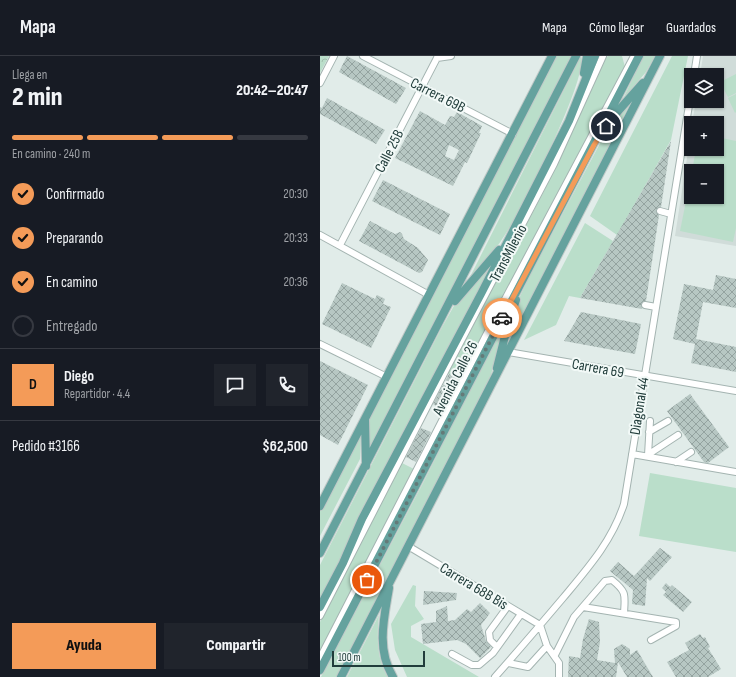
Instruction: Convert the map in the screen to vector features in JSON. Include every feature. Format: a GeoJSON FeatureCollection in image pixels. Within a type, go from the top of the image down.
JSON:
{"type":"FeatureCollection","features":[{"type":"Feature","properties":{"kind":"main road"},"geometry":{"type":"LineString","coordinates":[[320,506],[552,56]]}},
{"type":"Feature","properties":{"kind":"main road"},"geometry":{"type":"LineString","coordinates":[[320,553],[366,467],[576,56]]}},
{"type":"Feature","properties":{"kind":"main road"},"geometry":{"type":"LineString","coordinates":[[578,96],[587,56]]}},
{"type":"Feature","properties":{"kind":"main road","name":"Avenida Calle 26"},"geometry":{"type":"LineString","coordinates":[[320,670],[594,145],[638,56]]}},
{"type":"Feature","properties":{"kind":"main road"},"geometry":{"type":"LineString","coordinates":[[341,677],[660,56]]}},
{"type":"Feature","properties":{"kind":"main road","name":"Avenida Calle 26"},"geometry":{"type":"LineString","coordinates":[[320,607],[343,563],[362,519],[515,228],[568,122],[578,96],[601,57]]}},
{"type":"Feature","properties":{"kind":"main road"},"geometry":{"type":"LineString","coordinates":[[594,145],[626,100],[649,76]]}},
{"type":"Feature","properties":{"kind":"main road"},"geometry":{"type":"LineString","coordinates":[[446,311],[496,254],[515,228]]}},
{"type":"Feature","properties":{"kind":"main road"},"geometry":{"type":"LineString","coordinates":[[494,380],[508,324],[528,270]]}},
{"type":"Feature","properties":{"kind":"main road"},"geometry":{"type":"LineString","coordinates":[[365,419],[366,467]]}},
{"type":"Feature","properties":{"kind":"main road"},"geometry":{"type":"LineString","coordinates":[[320,542],[340,515]]}},
{"type":"Feature","properties":{"kind":"main road"},"geometry":{"type":"LineString","coordinates":[[390,581],[382,638],[385,658],[393,677]]}},
{"type":"Feature","properties":{"kind":"street"},"geometry":{"type":"LineString","coordinates":[[320,83],[334,56]]}},
{"type":"Feature","properties":{"kind":"street","name":"Carrera 69B"},"geometry":{"type":"LineString","coordinates":[[363,56],[513,134]]}},
{"type":"Feature","properties":{"kind":"street"},"geometry":{"type":"LineString","coordinates":[[438,57],[451,56]]}},
{"type":"Feature","properties":{"kind":"street"},"geometry":{"type":"LineString","coordinates":[[626,56],[629,67]]}},
{"type":"Feature","properties":{"kind":"street","name":"TransMilenio"},"geometry":{"type":"LineString","coordinates":[[320,658],[482,341],[634,56]]}},
{"type":"Feature","properties":{"kind":"street"},"geometry":{"type":"LineString","coordinates":[[695,68],[697,56]]}},
{"type":"Feature","properties":{"kind":"street","name":"Calle 25B"},"geometry":{"type":"LineString","coordinates":[[340,245],[438,57]]}},
{"type":"Feature","properties":{"kind":"street","name":"TransMilenio"},"geometry":{"type":"LineString","coordinates":[[320,616],[446,368],[554,164],[601,57]]}},
{"type":"Feature","properties":{"kind":"street","name":"Diagonal 44"},"geometry":{"type":"LineString","coordinates":[[495,677],[593,562],[612,535],[624,504],[689,108]]}},
{"type":"Feature","properties":{"kind":"street"},"geometry":{"type":"LineString","coordinates":[[660,212],[671,214]]}},
{"type":"Feature","properties":{"kind":"street"},"geometry":{"type":"LineString","coordinates":[[320,234],[429,295]]}},
{"type":"Feature","properties":{"kind":"street"},"geometry":{"type":"LineString","coordinates":[[645,304],[656,306]]}},
{"type":"Feature","properties":{"kind":"street"},"geometry":{"type":"LineString","coordinates":[[320,344],[387,377]]}},
{"type":"Feature","properties":{"kind":"street","name":"Carrera 69"},"geometry":{"type":"LineString","coordinates":[[508,352],[736,391]]}},
{"type":"Feature","properties":{"kind":"street"},"geometry":{"type":"LineString","coordinates":[[647,456],[650,420]]}},
{"type":"Feature","properties":{"kind":"street"},"geometry":{"type":"LineString","coordinates":[[649,432],[668,421]]}},
{"type":"Feature","properties":{"kind":"street"},"geometry":{"type":"LineString","coordinates":[[647,456],[678,435]]}},
{"type":"Feature","properties":{"kind":"street"},"geometry":{"type":"LineString","coordinates":[[676,462],[691,452]]}},
{"type":"Feature","properties":{"kind":"street"},"geometry":{"type":"LineString","coordinates":[[632,454],[736,472]]}},
{"type":"Feature","properties":{"kind":"street","name":"Carrera 68B Bis"},"geometry":{"type":"LineString","coordinates":[[408,546],[540,625]]}},
{"type":"Feature","properties":{"kind":"street"},"geometry":{"type":"LineString","coordinates":[[555,655],[574,618],[608,579],[612,580],[625,592],[624,613]]}},
{"type":"Feature","properties":{"kind":"street"},"geometry":{"type":"LineString","coordinates":[[497,647],[490,640],[489,632],[508,606]]}},
{"type":"Feature","properties":{"kind":"street"},"geometry":{"type":"LineString","coordinates":[[583,607],[676,622],[676,626],[651,640]]}},
{"type":"Feature","properties":{"kind":"street"},"geometry":{"type":"LineString","coordinates":[[452,654],[476,666],[482,663],[497,647],[520,614]]}},
{"type":"Feature","properties":{"kind":"street"},"geometry":{"type":"LineString","coordinates":[[540,625],[547,646],[555,655],[560,666],[558,677]]}},
{"type":"Feature","properties":{"kind":"street"},"geometry":{"type":"LineString","coordinates":[[508,662],[528,667],[547,646]]}},
{"type":"Feature","properties":{"kind":"shaded area"},"geometry":{"type":"Polygon","coordinates":[[[703,56],[736,56],[736,246],[675,236],[684,178],[684,204],[724,204],[724,164],[686,164],[687,156],[724,156],[724,116],[693,116],[695,108],[724,108],[724,68],[701,68],[703,56]]]}},
{"type":"Feature","properties":{"kind":"green space"},"geometry":{"type":"Polygon","coordinates":[[[320,56],[329,56],[320,73],[320,56]]]}},
{"type":"Feature","properties":{"kind":"green space"},"geometry":{"type":"Polygon","coordinates":[[[557,56],[571,56],[370,448],[370,416],[557,56]]]}},
{"type":"Feature","properties":{"kind":"green space"},"geometry":{"type":"Polygon","coordinates":[[[581,56],[581,69],[575,88],[566,113],[542,166],[511,225],[485,262],[467,283],[581,56]]]}},
{"type":"Feature","properties":{"kind":"green space"},"geometry":{"type":"Polygon","coordinates":[[[608,56],[622,56],[625,67],[623,73],[459,379],[447,373],[543,193],[604,59],[608,56]]]}},
{"type":"Feature","properties":{"kind":"green space"},"geometry":{"type":"Polygon","coordinates":[[[643,56],[655,56],[646,72],[623,99],[643,56]]]}},
{"type":"Feature","properties":{"kind":"green space"},"geometry":{"type":"Polygon","coordinates":[[[672,56],[688,56],[686,68],[684,68],[684,76],[671,140],[617,235],[590,216],[672,56]]]}},
{"type":"Feature","properties":{"kind":"green space"},"geometry":{"type":"Polygon","coordinates":[[[736,74],[736,93],[728,97],[724,90],[724,80],[736,74]]]}},
{"type":"Feature","properties":{"kind":"green space"},"geometry":{"type":"Polygon","coordinates":[[[736,94],[736,112],[735,113],[728,98],[736,94]]]}},
{"type":"Feature","properties":{"kind":"green space"},"geometry":{"type":"Polygon","coordinates":[[[634,95],[579,207],[506,346],[516,305],[529,277],[605,134],[616,117],[634,95]]]}},
{"type":"Feature","properties":{"kind":"green space"},"geometry":{"type":"Polygon","coordinates":[[[724,138],[736,141],[736,228],[733,242],[680,231],[685,204],[724,204],[724,164],[693,164],[695,156],[724,156],[724,138]]]}},
{"type":"Feature","properties":{"kind":"green space"},"geometry":{"type":"Polygon","coordinates":[[[585,223],[613,241],[580,298],[569,296],[556,325],[524,340],[585,223]]]}},
{"type":"Feature","properties":{"kind":"green space"},"geometry":{"type":"Polygon","coordinates":[[[491,264],[493,265],[320,600],[320,565],[455,304],[491,264]]]}},
{"type":"Feature","properties":{"kind":"green space"},"geometry":{"type":"Polygon","coordinates":[[[501,328],[503,328],[491,375],[337,677],[321,677],[422,485],[501,328]]]}},
{"type":"Feature","properties":{"kind":"green space"},"geometry":{"type":"Polygon","coordinates":[[[361,432],[360,459],[320,536],[320,511],[361,432]]]}},
{"type":"Feature","properties":{"kind":"green space"},"geometry":{"type":"Polygon","coordinates":[[[402,463],[414,469],[320,654],[320,622],[402,463]]]}},
{"type":"Feature","properties":{"kind":"green space"},"geometry":{"type":"Polygon","coordinates":[[[650,473],[736,488],[736,552],[639,536],[650,473]]]}},
{"type":"Feature","properties":{"kind":"green space"},"geometry":{"type":"Polygon","coordinates":[[[413,585],[416,586],[415,606],[424,619],[411,626],[411,637],[479,677],[407,677],[395,650],[391,624],[413,585]]]}},
{"type":"Feature","properties":{"kind":"green space"},"geometry":{"type":"Polygon","coordinates":[[[379,615],[379,655],[388,677],[347,677],[379,615]]]}},
{"type":"Feature","properties":{"kind":"building"},"geometry":{"type":"Polygon","coordinates":[[[347,56],[406,88],[396,104],[339,72],[347,56]]]}},
{"type":"Feature","properties":{"kind":"building"},"geometry":{"type":"Polygon","coordinates":[[[327,98],[385,130],[376,144],[320,114],[320,107],[322,108],[327,98]]]}},
{"type":"Feature","properties":{"kind":"building"},"geometry":{"type":"Polygon","coordinates":[[[420,111],[445,125],[450,116],[454,117],[457,112],[482,126],[479,133],[481,133],[467,163],[465,162],[453,186],[395,158],[420,111]],[[449,145],[445,156],[454,160],[459,150],[449,145]]]}},
{"type":"Feature","properties":{"kind":"building"},"geometry":{"type":"Polygon","coordinates":[[[671,141],[661,207],[656,210],[659,215],[646,301],[641,304],[642,309],[580,298],[671,141]]]}},
{"type":"Feature","properties":{"kind":"building"},"geometry":{"type":"Polygon","coordinates":[[[383,180],[450,214],[440,235],[372,201],[383,180]]]}},
{"type":"Feature","properties":{"kind":"building"},"geometry":{"type":"Polygon","coordinates":[[[370,221],[395,234],[400,232],[404,239],[418,248],[428,260],[422,272],[419,273],[359,241],[370,221]]]}},
{"type":"Feature","properties":{"kind":"building"},"geometry":{"type":"Polygon","coordinates":[[[716,275],[736,279],[736,308],[703,302],[696,339],[736,347],[736,372],[691,363],[695,344],[673,339],[684,284],[713,290],[716,275]]]}},
{"type":"Feature","properties":{"kind":"building"},"geometry":{"type":"Polygon","coordinates":[[[342,283],[375,299],[377,295],[385,299],[383,304],[391,307],[371,348],[322,324],[342,283]]]}},
{"type":"Feature","properties":{"kind":"building"},"geometry":{"type":"Polygon","coordinates":[[[581,312],[641,324],[635,354],[564,341],[581,312]]]}},
{"type":"Feature","properties":{"kind":"building"},"geometry":{"type":"Polygon","coordinates":[[[320,361],[368,385],[338,445],[320,435],[320,361]]]}},
{"type":"Feature","properties":{"kind":"building"},"geometry":{"type":"Polygon","coordinates":[[[449,374],[458,379],[443,410],[433,404],[449,374]]]}},
{"type":"Feature","properties":{"kind":"building"},"geometry":{"type":"Polygon","coordinates":[[[690,394],[729,447],[708,463],[704,462],[667,411],[690,394]]]}},
{"type":"Feature","properties":{"kind":"building"},"geometry":{"type":"Polygon","coordinates":[[[421,428],[431,432],[416,462],[406,457],[421,428]]]}},
{"type":"Feature","properties":{"kind":"building"},"geometry":{"type":"Polygon","coordinates":[[[660,548],[672,557],[650,581],[647,578],[645,606],[632,604],[633,590],[610,571],[618,562],[634,576],[660,548]]]}},
{"type":"Feature","properties":{"kind":"building"},"geometry":{"type":"Polygon","coordinates":[[[666,583],[670,587],[672,585],[692,602],[683,612],[663,595],[666,592],[662,588],[666,583]]]}},
{"type":"Feature","properties":{"kind":"building"},"geometry":{"type":"Polygon","coordinates":[[[424,591],[457,593],[456,600],[423,605],[424,591]]]}},
{"type":"Feature","properties":{"kind":"building"},"geometry":{"type":"Polygon","coordinates":[[[480,603],[490,613],[481,625],[486,641],[491,647],[480,658],[466,644],[457,640],[423,644],[421,624],[436,622],[436,611],[447,606],[448,621],[455,620],[467,609],[471,612],[480,603]]]}},
{"type":"Feature","properties":{"kind":"building"},"geometry":{"type":"Polygon","coordinates":[[[589,619],[599,622],[600,642],[597,660],[615,663],[614,649],[622,644],[630,649],[630,655],[637,650],[653,677],[627,677],[618,662],[616,677],[568,677],[569,656],[580,658],[583,639],[589,619]]]}},
{"type":"Feature","properties":{"kind":"building"},"geometry":{"type":"Polygon","coordinates":[[[700,634],[703,638],[705,637],[710,647],[708,648],[721,669],[708,677],[676,677],[667,662],[689,650],[685,643],[700,634]]]}},
{"type":"Feature","properties":{"kind":"way so far"},"geometry":{"type":"LineString","coordinates":[[367,580],[502,318]]}},
{"type":"Feature","properties":{"kind":"route"},"geometry":{"type":"LineString","coordinates":[[502,318],[582,167],[606,126]]}}]}
